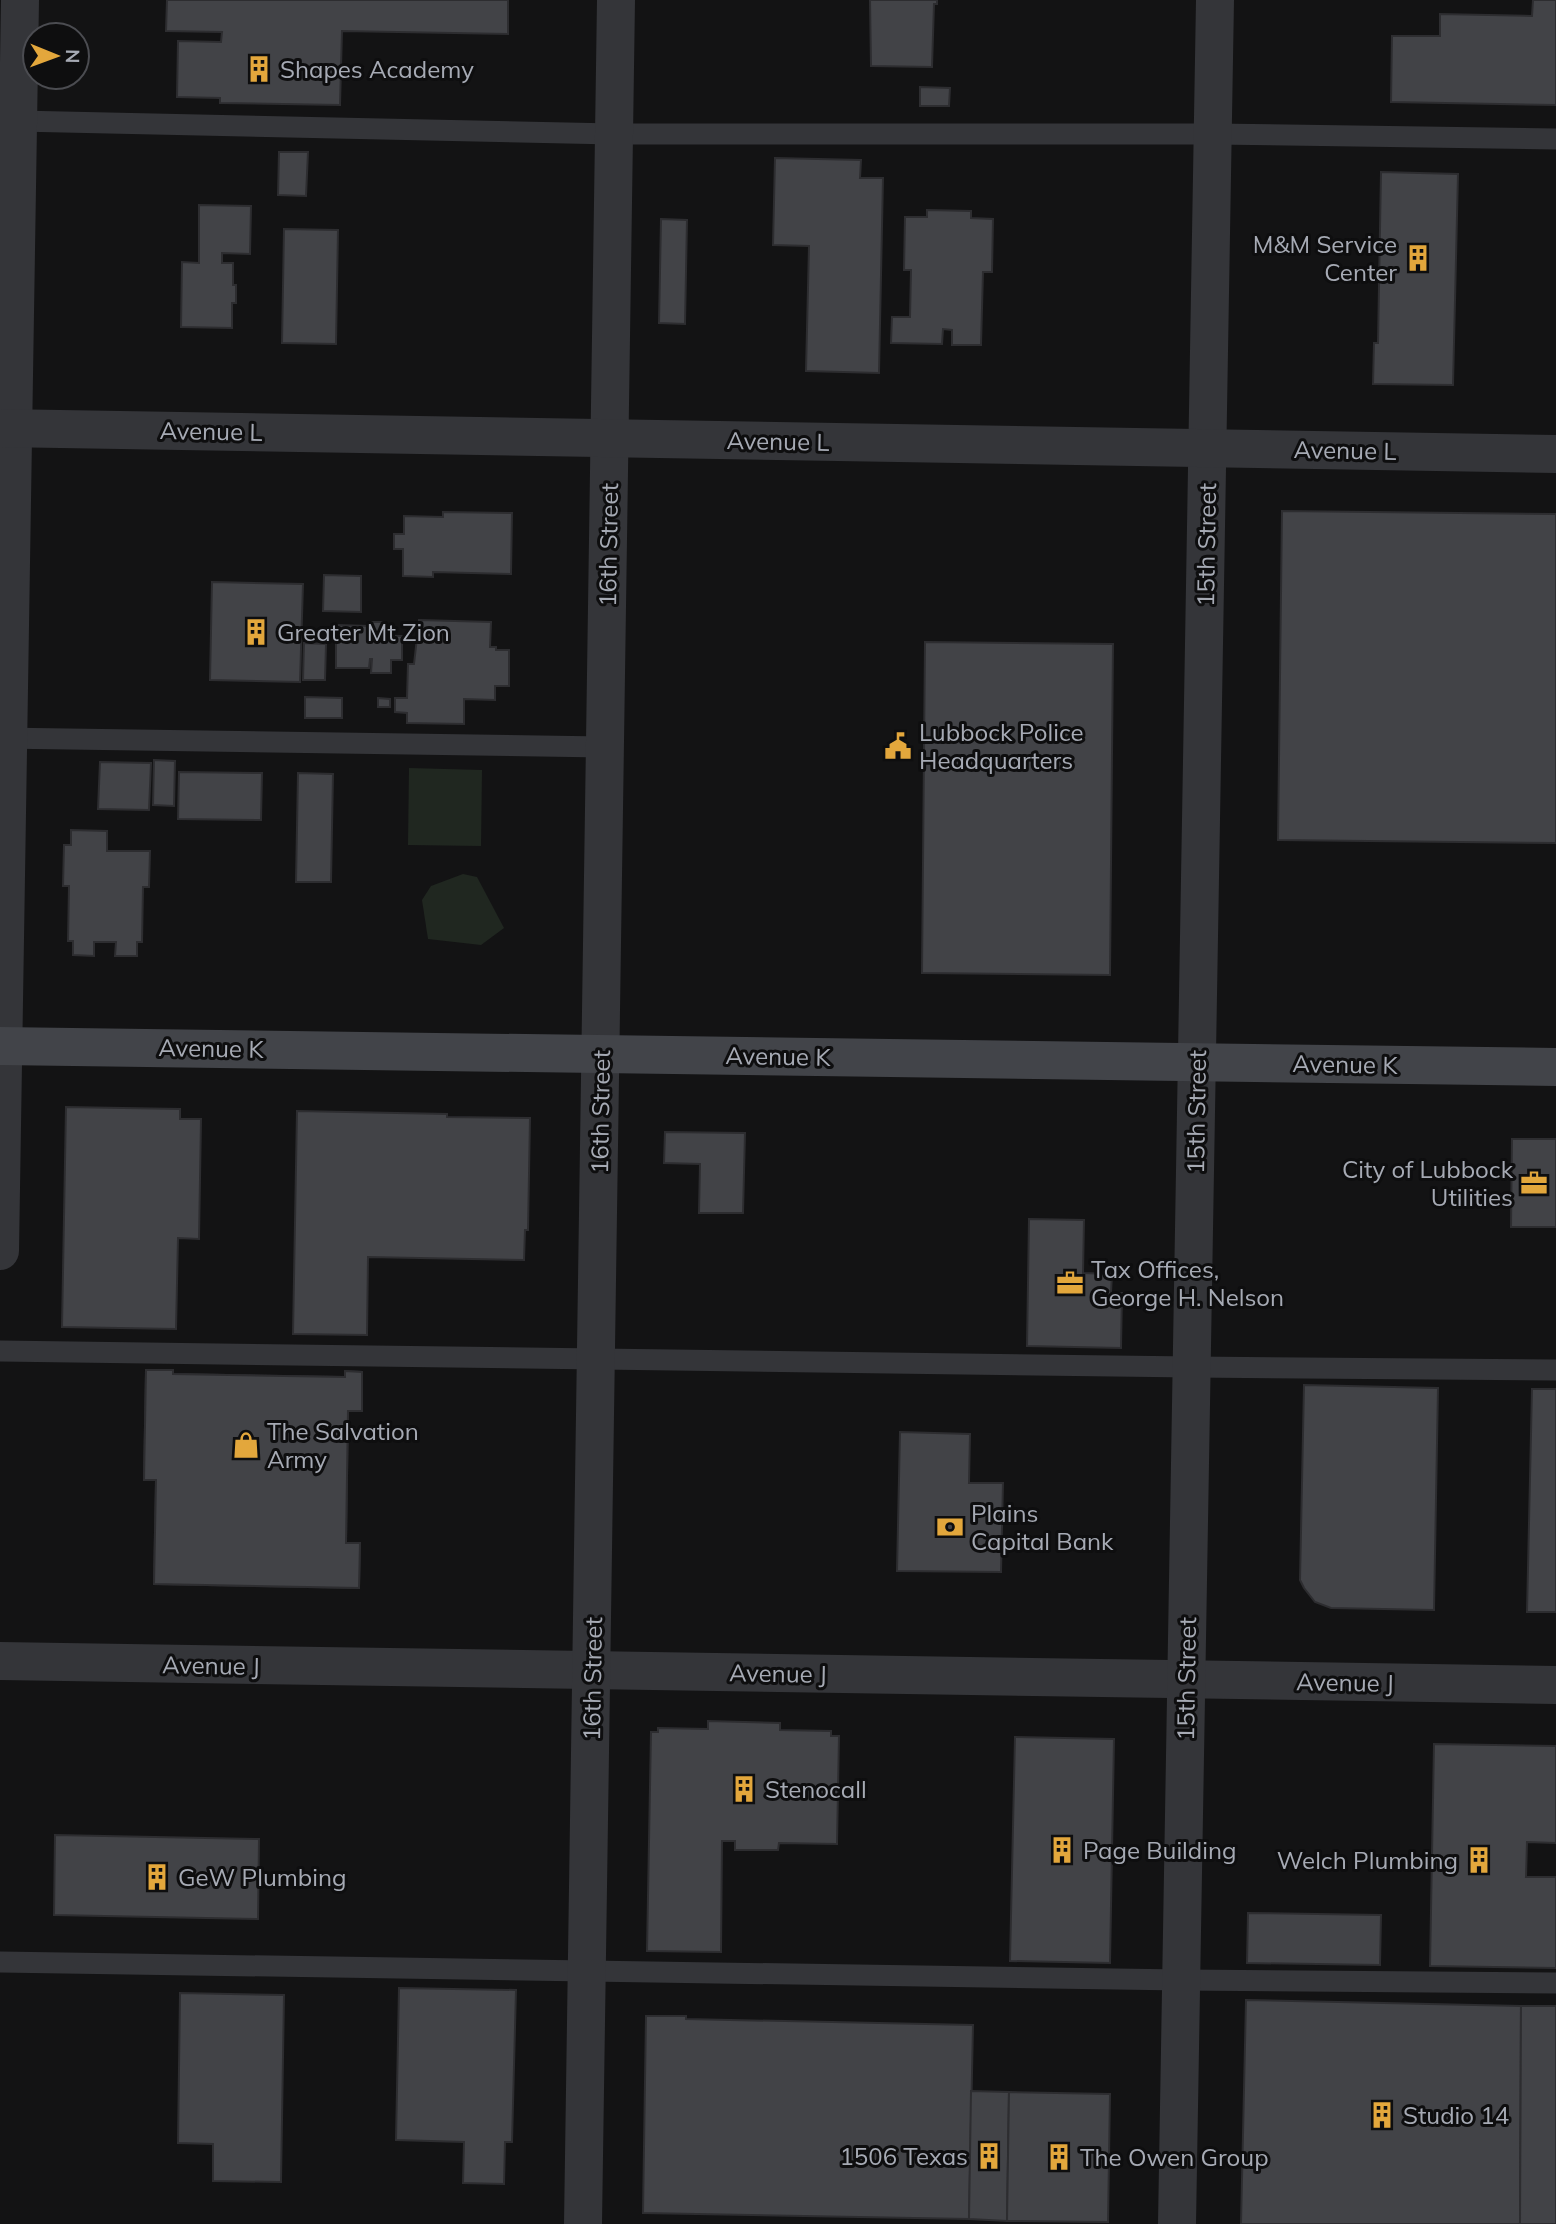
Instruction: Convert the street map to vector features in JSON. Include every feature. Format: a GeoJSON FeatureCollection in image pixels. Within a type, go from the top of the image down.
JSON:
{"type":"FeatureCollection","features":[{"type":"Feature","properties":{"kind":"main road","name":"Avenue K"},"geometry":{"type":"LineString","coordinates":[[2,1046],[1556,1067]]}},
{"type":"Feature","properties":{"kind":"street"},"geometry":{"type":"LineString","coordinates":[[0,1251],[7,428],[20,0]]}},
{"type":"Feature","properties":{"kind":"street","name":"16th Street"},"geometry":{"type":"LineString","coordinates":[[583,2224],[616,0]]}},
{"type":"Feature","properties":{"kind":"street","name":"15th Street"},"geometry":{"type":"LineString","coordinates":[[1178,2224],[1215,0]]}},
{"type":"Feature","properties":{"kind":"street","name":"Avenue L"},"geometry":{"type":"LineString","coordinates":[[7,428],[1556,453]]}},
{"type":"Feature","properties":{"kind":"street","name":"Avenue J"},"geometry":{"type":"LineString","coordinates":[[0,1661],[1556,1685]]}},
{"type":"Feature","properties":{"kind":"lane"},"geometry":{"type":"LineString","coordinates":[[18,121],[614,134],[1213,134],[1556,139]]}},
{"type":"Feature","properties":{"kind":"lane"},"geometry":{"type":"LineString","coordinates":[[4,738],[604,747]]}},
{"type":"Feature","properties":{"kind":"lane"},"geometry":{"type":"LineString","coordinates":[[0,1351],[1556,1370]]}},
{"type":"Feature","properties":{"kind":"lane"},"geometry":{"type":"LineString","coordinates":[[0,1962],[1556,1983]]}},
{"type":"Feature","properties":{"kind":"shaded area"},"geometry":{"type":"Polygon","coordinates":[[[409,768],[482,770],[481,846],[408,845],[409,768]]]}},
{"type":"Feature","properties":{"kind":"shaded area"},"geometry":{"type":"Polygon","coordinates":[[[463,874],[477,877],[504,928],[481,945],[428,939],[422,900],[431,886],[463,874]]]}},
{"type":"Feature","properties":{"kind":"building","name":"Shapes Academy"},"geometry":{"type":"Polygon","coordinates":[[[167,0],[508,0],[508,34],[342,31],[340,105],[220,103],[220,98],[177,97],[178,41],[221,42],[222,32],[166,31],[167,0]]]}},
{"type":"Feature","properties":{"kind":"building"},"geometry":{"type":"Polygon","coordinates":[[[870,0],[937,0],[937,4],[934,4],[932,67],[871,66],[870,0]]]}},
{"type":"Feature","properties":{"kind":"building"},"geometry":{"type":"Polygon","coordinates":[[[1533,0],[1556,0],[1556,105],[1391,102],[1392,36],[1440,36],[1440,14],[1532,16],[1533,0]]]}},
{"type":"Feature","properties":{"kind":"building"},"geometry":{"type":"Polygon","coordinates":[[[920,87],[950,88],[949,106],[920,106],[920,87]]]}},
{"type":"Feature","properties":{"kind":"building"},"geometry":{"type":"Polygon","coordinates":[[[279,152],[308,152],[306,196],[278,195],[279,152]]]}},
{"type":"Feature","properties":{"kind":"building"},"geometry":{"type":"Polygon","coordinates":[[[775,158],[861,160],[860,178],[883,178],[879,373],[806,371],[809,246],[773,245],[775,158]]]}},
{"type":"Feature","properties":{"kind":"building","name":"M&M Service Center"},"geometry":{"type":"Polygon","coordinates":[[[1381,172],[1458,174],[1453,385],[1373,384],[1374,343],[1378,343],[1381,172]]]}},
{"type":"Feature","properties":{"kind":"building"},"geometry":{"type":"Polygon","coordinates":[[[199,205],[251,206],[250,254],[222,253],[222,263],[233,263],[233,285],[236,285],[236,303],[232,303],[232,328],[181,327],[182,262],[199,263],[199,205]]]}},
{"type":"Feature","properties":{"kind":"building"},"geometry":{"type":"Polygon","coordinates":[[[927,210],[971,211],[971,218],[993,219],[992,272],[983,272],[981,345],[952,345],[952,330],[943,329],[942,344],[891,343],[892,317],[910,317],[911,270],[904,270],[905,217],[927,217],[927,210]]]}},
{"type":"Feature","properties":{"kind":"building"},"geometry":{"type":"Polygon","coordinates":[[[661,219],[687,220],[685,324],[659,323],[661,219]]]}},
{"type":"Feature","properties":{"kind":"building"},"geometry":{"type":"Polygon","coordinates":[[[284,229],[338,230],[336,344],[282,343],[284,229]]]}},
{"type":"Feature","properties":{"kind":"building"},"geometry":{"type":"Polygon","coordinates":[[[1282,511],[1556,514],[1556,843],[1278,840],[1282,511]]]}},
{"type":"Feature","properties":{"kind":"building"},"geometry":{"type":"Polygon","coordinates":[[[443,512],[512,513],[511,574],[433,572],[433,577],[403,576],[403,549],[394,549],[394,534],[404,534],[404,516],[443,517],[443,512]]]}},
{"type":"Feature","properties":{"kind":"building"},"geometry":{"type":"Polygon","coordinates":[[[324,575],[361,576],[361,612],[323,611],[324,575]]]}},
{"type":"Feature","properties":{"kind":"building","name":"Greater Mt Zion"},"geometry":{"type":"Polygon","coordinates":[[[212,582],[303,584],[300,682],[210,680],[212,582]]]}},
{"type":"Feature","properties":{"kind":"building"},"geometry":{"type":"Polygon","coordinates":[[[419,620],[491,622],[490,647],[509,650],[509,686],[495,686],[495,700],[464,699],[464,724],[407,723],[407,713],[395,712],[395,698],[407,698],[408,664],[414,664],[419,620]]]}},
{"type":"Feature","properties":{"kind":"building"},"geometry":{"type":"Polygon","coordinates":[[[370,622],[383,622],[383,636],[402,636],[402,660],[391,660],[391,673],[371,673],[372,659],[369,668],[336,668],[336,625],[370,626],[370,622]]]}},
{"type":"Feature","properties":{"kind":"building"},"geometry":{"type":"Polygon","coordinates":[[[925,642],[1113,644],[1110,975],[922,973],[925,642]]]}},
{"type":"Feature","properties":{"kind":"building"},"geometry":{"type":"Polygon","coordinates":[[[304,643],[326,644],[325,680],[303,680],[304,643]]]}},
{"type":"Feature","properties":{"kind":"building"},"geometry":{"type":"Polygon","coordinates":[[[305,697],[342,698],[342,718],[305,718],[305,697]]]}},
{"type":"Feature","properties":{"kind":"building"},"geometry":{"type":"Polygon","coordinates":[[[378,698],[390,699],[390,707],[378,707],[378,698]]]}},
{"type":"Feature","properties":{"kind":"building"},"geometry":{"type":"Polygon","coordinates":[[[154,760],[175,761],[174,806],[153,805],[154,760]]]}},
{"type":"Feature","properties":{"kind":"building"},"geometry":{"type":"Polygon","coordinates":[[[100,762],[151,763],[149,810],[98,809],[100,762]]]}},
{"type":"Feature","properties":{"kind":"building"},"geometry":{"type":"Polygon","coordinates":[[[179,772],[262,773],[261,820],[178,819],[179,772]]]}},
{"type":"Feature","properties":{"kind":"building"},"geometry":{"type":"Polygon","coordinates":[[[298,773],[333,774],[331,882],[296,882],[298,773]]]}},
{"type":"Feature","properties":{"kind":"building"},"geometry":{"type":"Polygon","coordinates":[[[71,830],[107,831],[107,851],[150,851],[149,887],[143,887],[142,942],[137,942],[137,956],[115,956],[116,942],[94,942],[94,956],[73,955],[73,941],[68,941],[69,886],[63,886],[64,845],[71,845],[71,830]]]}},
{"type":"Feature","properties":{"kind":"building"},"geometry":{"type":"Polygon","coordinates":[[[66,1107],[180,1109],[180,1119],[201,1119],[199,1239],[178,1238],[176,1329],[62,1327],[66,1107]]]}},
{"type":"Feature","properties":{"kind":"building"},"geometry":{"type":"Polygon","coordinates":[[[297,1111],[530,1118],[528,1230],[525,1230],[524,1260],[368,1257],[367,1335],[293,1334],[297,1111]]]}},
{"type":"Feature","properties":{"kind":"building"},"geometry":{"type":"Polygon","coordinates":[[[665,1132],[745,1133],[743,1213],[699,1213],[700,1164],[664,1163],[665,1132]]]}},
{"type":"Feature","properties":{"kind":"building","name":"City of Lubbock Utilities"},"geometry":{"type":"Polygon","coordinates":[[[1512,1139],[1556,1139],[1556,1227],[1511,1227],[1512,1139]]]}},
{"type":"Feature","properties":{"kind":"building","name":"Tax Offices, George H. Nelson"},"geometry":{"type":"Polygon","coordinates":[[[1029,1219],[1084,1220],[1083,1273],[1112,1274],[1111,1293],[1122,1293],[1121,1348],[1027,1346],[1029,1219]]]}},
{"type":"Feature","properties":{"kind":"building","name":"The Salvation Army"},"geometry":{"type":"Polygon","coordinates":[[[146,1370],[173,1370],[173,1374],[345,1377],[345,1371],[362,1372],[362,1411],[348,1411],[346,1543],[360,1543],[359,1588],[154,1584],[156,1480],[144,1480],[146,1370]]]}},
{"type":"Feature","properties":{"kind":"building","name":"The Salvation Army"},"geometry":{"type":"Polygon","coordinates":[[[146,1370],[173,1370],[173,1374],[345,1377],[345,1371],[362,1372],[362,1411],[348,1411],[346,1543],[360,1543],[359,1588],[154,1584],[156,1480],[144,1480],[146,1370]]]}},
{"type":"Feature","properties":{"kind":"building"},"geometry":{"type":"Polygon","coordinates":[[[1304,1385],[1438,1388],[1434,1610],[1331,1608],[1315,1602],[1304,1588],[1300,1580],[1304,1385]]]}},
{"type":"Feature","properties":{"kind":"building"},"geometry":{"type":"Polygon","coordinates":[[[1532,1389],[1556,1389],[1556,1612],[1527,1612],[1532,1389]]]}},
{"type":"Feature","properties":{"kind":"building","name":"Plains Capital Bank"},"geometry":{"type":"Polygon","coordinates":[[[900,1432],[970,1434],[969,1483],[1003,1483],[1001,1572],[897,1571],[900,1432]]]}},
{"type":"Feature","properties":{"kind":"building","name":"Stenocall"},"geometry":{"type":"Polygon","coordinates":[[[708,1721],[780,1723],[780,1730],[831,1731],[831,1736],[839,1736],[837,1844],[779,1843],[778,1850],[735,1850],[735,1841],[722,1841],[721,1952],[647,1951],[651,1732],[658,1732],[658,1728],[708,1729],[708,1721]]]}},
{"type":"Feature","properties":{"kind":"building","name":"Page Building"},"geometry":{"type":"Polygon","coordinates":[[[1015,1737],[1114,1739],[1110,1963],[1010,1961],[1015,1737]]]}},
{"type":"Feature","properties":{"kind":"building","name":"Welch Plumbing"},"geometry":{"type":"Polygon","coordinates":[[[1434,1744],[1556,1746],[1556,1843],[1527,1842],[1526,1877],[1556,1877],[1556,1968],[1430,1966],[1434,1744]]]}},
{"type":"Feature","properties":{"kind":"building","name":"GeW Plumbing"},"geometry":{"type":"Polygon","coordinates":[[[55,1835],[259,1839],[258,1919],[54,1915],[55,1835]]]}},
{"type":"Feature","properties":{"kind":"building"},"geometry":{"type":"Polygon","coordinates":[[[1248,1913],[1381,1915],[1380,1965],[1247,1963],[1248,1913]]]}},
{"type":"Feature","properties":{"kind":"building"},"geometry":{"type":"Polygon","coordinates":[[[399,1988],[516,1990],[512,2142],[505,2142],[504,2184],[463,2183],[464,2142],[396,2140],[399,1988]]]}},
{"type":"Feature","properties":{"kind":"building"},"geometry":{"type":"Polygon","coordinates":[[[180,1993],[284,1995],[281,2182],[213,2181],[213,2144],[178,2143],[180,1993]]]}},
{"type":"Feature","properties":{"kind":"building","name":"Studio 14"},"geometry":{"type":"Polygon","coordinates":[[[1246,2000],[1521,2006],[1520,2224],[1241,2224],[1246,2000]]]}},
{"type":"Feature","properties":{"kind":"building"},"geometry":{"type":"Polygon","coordinates":[[[1521,2006],[1556,2006],[1556,2224],[1520,2224],[1521,2006]]]}},
{"type":"Feature","properties":{"kind":"building"},"geometry":{"type":"Polygon","coordinates":[[[646,2016],[973,2025],[969,2219],[643,2213],[646,2016]]]}},
{"type":"Feature","properties":{"kind":"building","name":"1506 Texas"},"geometry":{"type":"Polygon","coordinates":[[[971,2091],[1009,2092],[1007,2221],[969,2219],[971,2091]]]}},
{"type":"Feature","properties":{"kind":"building","name":"The Owen Group"},"geometry":{"type":"Polygon","coordinates":[[[1009,2092],[1110,2094],[1108,2222],[1007,2221],[1009,2092]]]}},
{"type":"Feature","properties":{"kind":"place","name":"Shapes Academy"},"geometry":{"type":"Point","coordinates":[259,69]}},
{"type":"Feature","properties":{"kind":"place","name":"M&M Service Center"},"geometry":{"type":"Point","coordinates":[1418,258]}},
{"type":"Feature","properties":{"kind":"place","name":"Greater Mt Zion"},"geometry":{"type":"Point","coordinates":[256,632]}},
{"type":"Feature","properties":{"kind":"place","name":"Lubbock Police Headquarters"},"geometry":{"type":"Point","coordinates":[898,746]}},
{"type":"Feature","properties":{"kind":"place","name":"City of Lubbock Utilities"},"geometry":{"type":"Point","coordinates":[1534,1183]}},
{"type":"Feature","properties":{"kind":"place","name":"Tax Offices, George H. Nelson"},"geometry":{"type":"Point","coordinates":[1070,1283]}},
{"type":"Feature","properties":{"kind":"place","name":"The Salvation Army"},"geometry":{"type":"Point","coordinates":[246,1445]}},
{"type":"Feature","properties":{"kind":"place","name":"Plains Capital Bank"},"geometry":{"type":"Point","coordinates":[950,1527]}},
{"type":"Feature","properties":{"kind":"place","name":"Stenocall"},"geometry":{"type":"Point","coordinates":[744,1789]}},
{"type":"Feature","properties":{"kind":"place","name":"Page Building"},"geometry":{"type":"Point","coordinates":[1062,1850]}},
{"type":"Feature","properties":{"kind":"place","name":"Welch Plumbing"},"geometry":{"type":"Point","coordinates":[1479,1860]}},
{"type":"Feature","properties":{"kind":"place","name":"GeW Plumbing"},"geometry":{"type":"Point","coordinates":[157,1877]}},
{"type":"Feature","properties":{"kind":"place","name":"Studio 14"},"geometry":{"type":"Point","coordinates":[1382,2115]}},
{"type":"Feature","properties":{"kind":"place","name":"1506 Texas"},"geometry":{"type":"Point","coordinates":[989,2156]}},
{"type":"Feature","properties":{"kind":"place","name":"The Owen Group"},"geometry":{"type":"Point","coordinates":[1059,2157]}}]}
